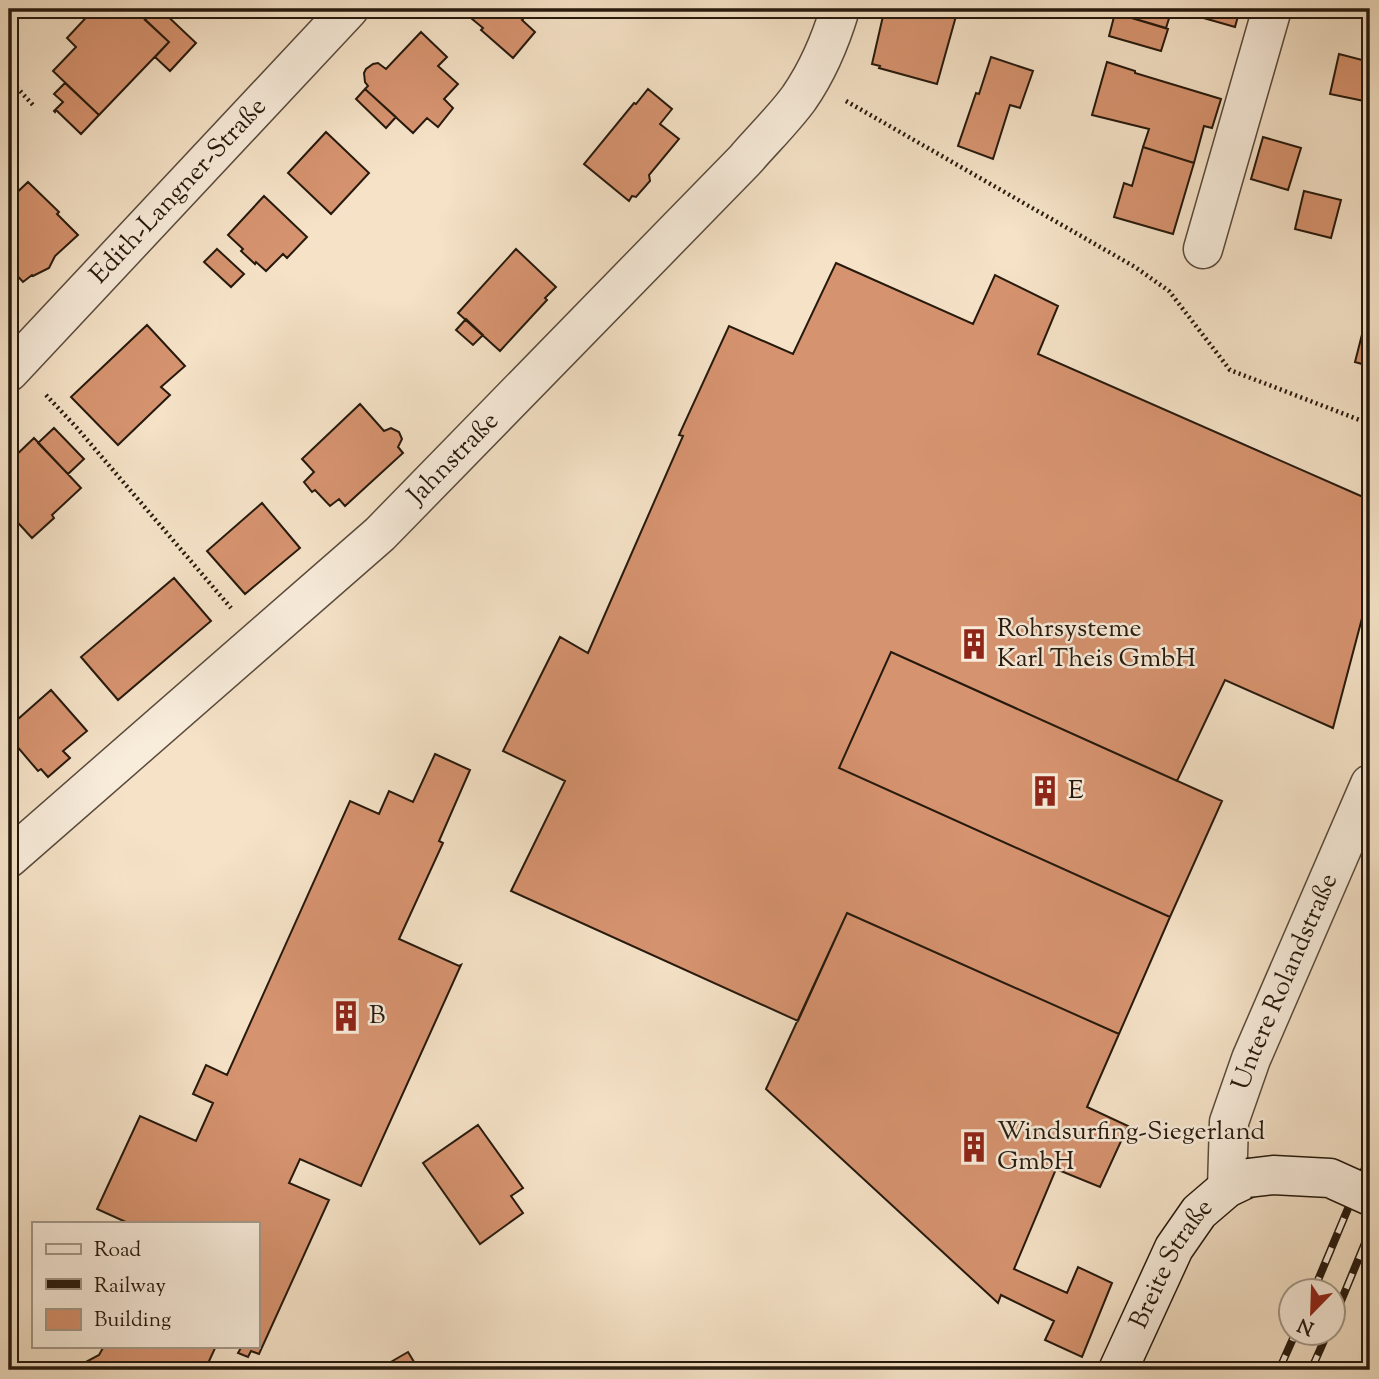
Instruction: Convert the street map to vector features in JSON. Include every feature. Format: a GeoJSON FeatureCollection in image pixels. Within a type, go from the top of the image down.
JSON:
{"type":"FeatureCollection","features":[{"type":"Feature","properties":{"kind":"street","name":"Edith-Langner-Straße"},"geometry":{"type":"LineString","coordinates":[[9,372],[349,9]]}},
{"type":"Feature","properties":{"kind":"street","name":"Jahnstraße"},"geometry":{"type":"LineString","coordinates":[[9,858],[380,534],[745,160],[799,98],[834,31],[840,9]]}},
{"type":"Feature","properties":{"kind":"street"},"geometry":{"type":"LineString","coordinates":[[1203,248],[1272,9]]}},
{"type":"Feature","properties":{"kind":"street","name":"Untere Rolandstraße"},"geometry":{"type":"LineString","coordinates":[[1238,1183],[1229,1122],[1251,1059],[1370,784]]}},
{"type":"Feature","properties":{"kind":"street"},"geometry":{"type":"LineString","coordinates":[[1238,1183],[1273,1175],[1330,1178],[1370,1196]]}},
{"type":"Feature","properties":{"kind":"street","name":"Breite Straße"},"geometry":{"type":"LineString","coordinates":[[1118,1370],[1174,1248],[1199,1212],[1238,1183]]}},
{"type":"Feature","properties":{"kind":"path"},"geometry":{"type":"LineString","coordinates":[[9,79],[33,104]]}},
{"type":"Feature","properties":{"kind":"path"},"geometry":{"type":"LineString","coordinates":[[810,80],[1135,267],[1169,291],[1230,370],[1370,425]]}},
{"type":"Feature","properties":{"kind":"path"},"geometry":{"type":"LineString","coordinates":[[77,428],[237,615]]}},
{"type":"Feature","properties":{"kind":"building"},"geometry":{"type":"Polygon","coordinates":[[[94,9],[134,9],[169,42],[99,115],[53,71],[76,47],[67,38],[94,9]]]}},
{"type":"Feature","properties":{"kind":"building"},"geometry":{"type":"Polygon","coordinates":[[[155,9],[160,9],[196,43],[170,71],[155,57],[169,42],[145,20],[155,9]]]}},
{"type":"Feature","properties":{"kind":"building"},"geometry":{"type":"Polygon","coordinates":[[[460,9],[532,9],[522,20],[535,32],[513,58],[460,9]]]}},
{"type":"Feature","properties":{"kind":"building"},"geometry":{"type":"Polygon","coordinates":[[[890,9],[958,9],[937,84],[872,64],[883,16],[888,17],[890,9]]]}},
{"type":"Feature","properties":{"kind":"building"},"geometry":{"type":"Polygon","coordinates":[[[1117,9],[1172,9],[1166,28],[1115,13],[1117,9]]]}},
{"type":"Feature","properties":{"kind":"building"},"geometry":{"type":"Polygon","coordinates":[[[1172,9],[1240,9],[1235,27],[1172,9]]]}},
{"type":"Feature","properties":{"kind":"building"},"geometry":{"type":"Polygon","coordinates":[[[1115,13],[1168,29],[1161,51],[1109,36],[1115,13]]]}},
{"type":"Feature","properties":{"kind":"building"},"geometry":{"type":"Polygon","coordinates":[[[421,32],[447,57],[438,66],[458,84],[444,99],[453,108],[438,127],[427,118],[413,133],[365,89],[368,86],[364,73],[378,63],[386,69],[421,32]]]}},
{"type":"Feature","properties":{"kind":"building"},"geometry":{"type":"Polygon","coordinates":[[[1339,54],[1370,62],[1369,102],[1330,94],[1339,54]]]}},
{"type":"Feature","properties":{"kind":"building"},"geometry":{"type":"Polygon","coordinates":[[[991,57],[1033,71],[1020,108],[1010,105],[993,159],[958,146],[991,57]]]}},
{"type":"Feature","properties":{"kind":"building"},"geometry":{"type":"Polygon","coordinates":[[[1107,62],[1221,99],[1212,128],[1204,126],[1194,163],[1143,147],[1149,129],[1092,115],[1107,62]]]}},
{"type":"Feature","properties":{"kind":"building"},"geometry":{"type":"Polygon","coordinates":[[[65,83],[99,115],[81,134],[54,111],[63,102],[54,94],[65,83]]]}},
{"type":"Feature","properties":{"kind":"building"},"geometry":{"type":"Polygon","coordinates":[[[365,89],[396,117],[386,128],[356,99],[365,89]]]}},
{"type":"Feature","properties":{"kind":"building"},"geometry":{"type":"Polygon","coordinates":[[[648,89],[672,109],[660,124],[679,139],[649,175],[650,181],[629,201],[584,164],[648,89]]]}},
{"type":"Feature","properties":{"kind":"building"},"geometry":{"type":"Polygon","coordinates":[[[326,132],[369,173],[331,214],[288,173],[326,132]]]}},
{"type":"Feature","properties":{"kind":"building"},"geometry":{"type":"Polygon","coordinates":[[[1263,137],[1301,148],[1288,190],[1251,179],[1263,137]]]}},
{"type":"Feature","properties":{"kind":"building"},"geometry":{"type":"Polygon","coordinates":[[[1143,147],[1194,163],[1173,234],[1114,217],[1124,183],[1132,186],[1143,147]]]}},
{"type":"Feature","properties":{"kind":"building"},"geometry":{"type":"Polygon","coordinates":[[[28,182],[78,235],[55,256],[49,268],[23,282],[9,267],[9,200],[28,182]]]}},
{"type":"Feature","properties":{"kind":"building"},"geometry":{"type":"Polygon","coordinates":[[[1304,191],[1341,200],[1331,238],[1295,229],[1304,191]]]}},
{"type":"Feature","properties":{"kind":"building"},"geometry":{"type":"Polygon","coordinates":[[[264,196],[307,237],[287,258],[283,254],[266,271],[241,251],[243,249],[228,235],[264,196]]]}},
{"type":"Feature","properties":{"kind":"building"},"geometry":{"type":"Polygon","coordinates":[[[217,249],[244,274],[231,287],[204,262],[217,249]]]}},
{"type":"Feature","properties":{"kind":"building"},"geometry":{"type":"Polygon","coordinates":[[[516,249],[556,287],[500,351],[458,313],[516,249]]]}},
{"type":"Feature","properties":{"kind":"building","name":"Rohrsysteme Karl Theis GmbH"},"geometry":{"type":"Polygon","coordinates":[[[836,263],[973,324],[995,275],[1058,306],[1038,354],[1370,500],[1370,588],[1333,728],[1225,680],[1177,781],[891,652],[839,768],[1170,917],[1119,1034],[847,913],[798,1021],[511,891],[565,781],[503,751],[560,637],[588,653],[683,436],[679,435],[729,326],[793,354],[836,263]]]}},
{"type":"Feature","properties":{"kind":"building"},"geometry":{"type":"Polygon","coordinates":[[[1370,303],[1370,373],[1369,366],[1355,362],[1370,303]]]}},
{"type":"Feature","properties":{"kind":"building"},"geometry":{"type":"Polygon","coordinates":[[[466,319],[483,335],[473,345],[456,330],[466,319]]]}},
{"type":"Feature","properties":{"kind":"building"},"geometry":{"type":"Polygon","coordinates":[[[147,325],[185,366],[161,387],[170,395],[118,445],[71,397],[147,325]]]}},
{"type":"Feature","properties":{"kind":"building"},"geometry":{"type":"Polygon","coordinates":[[[360,404],[384,431],[391,428],[399,432],[402,439],[398,447],[403,453],[345,506],[339,499],[330,506],[304,482],[314,472],[302,459],[360,404]]]}},
{"type":"Feature","properties":{"kind":"building"},"geometry":{"type":"Polygon","coordinates":[[[54,428],[84,459],[68,474],[38,443],[54,428]]]}},
{"type":"Feature","properties":{"kind":"building"},"geometry":{"type":"Polygon","coordinates":[[[34,438],[81,488],[32,538],[9,513],[9,462],[34,438]]]}},
{"type":"Feature","properties":{"kind":"building"},"geometry":{"type":"Polygon","coordinates":[[[262,503],[300,548],[245,594],[207,551],[262,503]]]}},
{"type":"Feature","properties":{"kind":"building"},"geometry":{"type":"Polygon","coordinates":[[[174,578],[211,621],[118,700],[81,657],[174,578]]]}},
{"type":"Feature","properties":{"kind":"building","name":"E"},"geometry":{"type":"Polygon","coordinates":[[[891,652],[1222,801],[1170,917],[839,768],[891,652]]]}},
{"type":"Feature","properties":{"kind":"building"},"geometry":{"type":"Polygon","coordinates":[[[51,690],[87,731],[63,751],[70,758],[48,777],[41,769],[38,771],[9,737],[9,727],[51,690]]]}},
{"type":"Feature","properties":{"kind":"building","name":"B"},"geometry":{"type":"Polygon","coordinates":[[[435,754],[470,770],[439,841],[443,843],[399,939],[461,965],[361,1186],[300,1159],[289,1183],[329,1200],[259,1354],[251,1351],[248,1357],[238,1353],[241,1348],[259,1348],[259,1222],[126,1222],[97,1209],[140,1116],[196,1141],[213,1103],[193,1094],[206,1065],[227,1075],[350,801],[379,814],[389,791],[413,802],[435,754]]]}},
{"type":"Feature","properties":{"kind":"building","name":"Windsurfing-Siegerland GmbH"},"geometry":{"type":"Polygon","coordinates":[[[847,913],[1119,1034],[1087,1107],[1128,1126],[1100,1187],[1056,1169],[1014,1269],[1067,1293],[1078,1267],[1112,1283],[1082,1357],[1045,1340],[1054,1321],[1001,1295],[998,1303],[766,1089],[847,913]]]}},
{"type":"Feature","properties":{"kind":"building"},"geometry":{"type":"Polygon","coordinates":[[[478,1125],[523,1188],[511,1196],[523,1213],[480,1244],[423,1163],[478,1125]]]}},
{"type":"Feature","properties":{"kind":"building"},"geometry":{"type":"Polygon","coordinates":[[[103,1348],[215,1348],[205,1370],[71,1370],[99,1355],[103,1348]]]}},
{"type":"Feature","properties":{"kind":"building"},"geometry":{"type":"Polygon","coordinates":[[[408,1352],[419,1370],[377,1370],[408,1352]]]}},
{"type":"Feature","properties":{"kind":"railway"},"geometry":{"type":"LineString","coordinates":[[1319,1278],[1370,1156]]}},
{"type":"Feature","properties":{"kind":"railway"},"geometry":{"type":"LineString","coordinates":[[1348,1284],[1370,1231]]}},
{"type":"Feature","properties":{"kind":"railway"},"geometry":{"type":"LineString","coordinates":[[1279,1370],[1289,1348]]}},
{"type":"Feature","properties":{"kind":"railway"},"geometry":{"type":"LineString","coordinates":[[1311,1370],[1321,1348]]}},
{"type":"Feature","properties":{"kind":"place","name":"Rohrsysteme Karl Theis GmbH"},"geometry":{"type":"Point","coordinates":[974,644]}},
{"type":"Feature","properties":{"kind":"place","name":"E"},"geometry":{"type":"Point","coordinates":[1045,791]}},
{"type":"Feature","properties":{"kind":"place","name":"B"},"geometry":{"type":"Point","coordinates":[346,1016]}},
{"type":"Feature","properties":{"kind":"place","name":"Windsurfing-Siegerland GmbH"},"geometry":{"type":"Point","coordinates":[974,1147]}}]}
